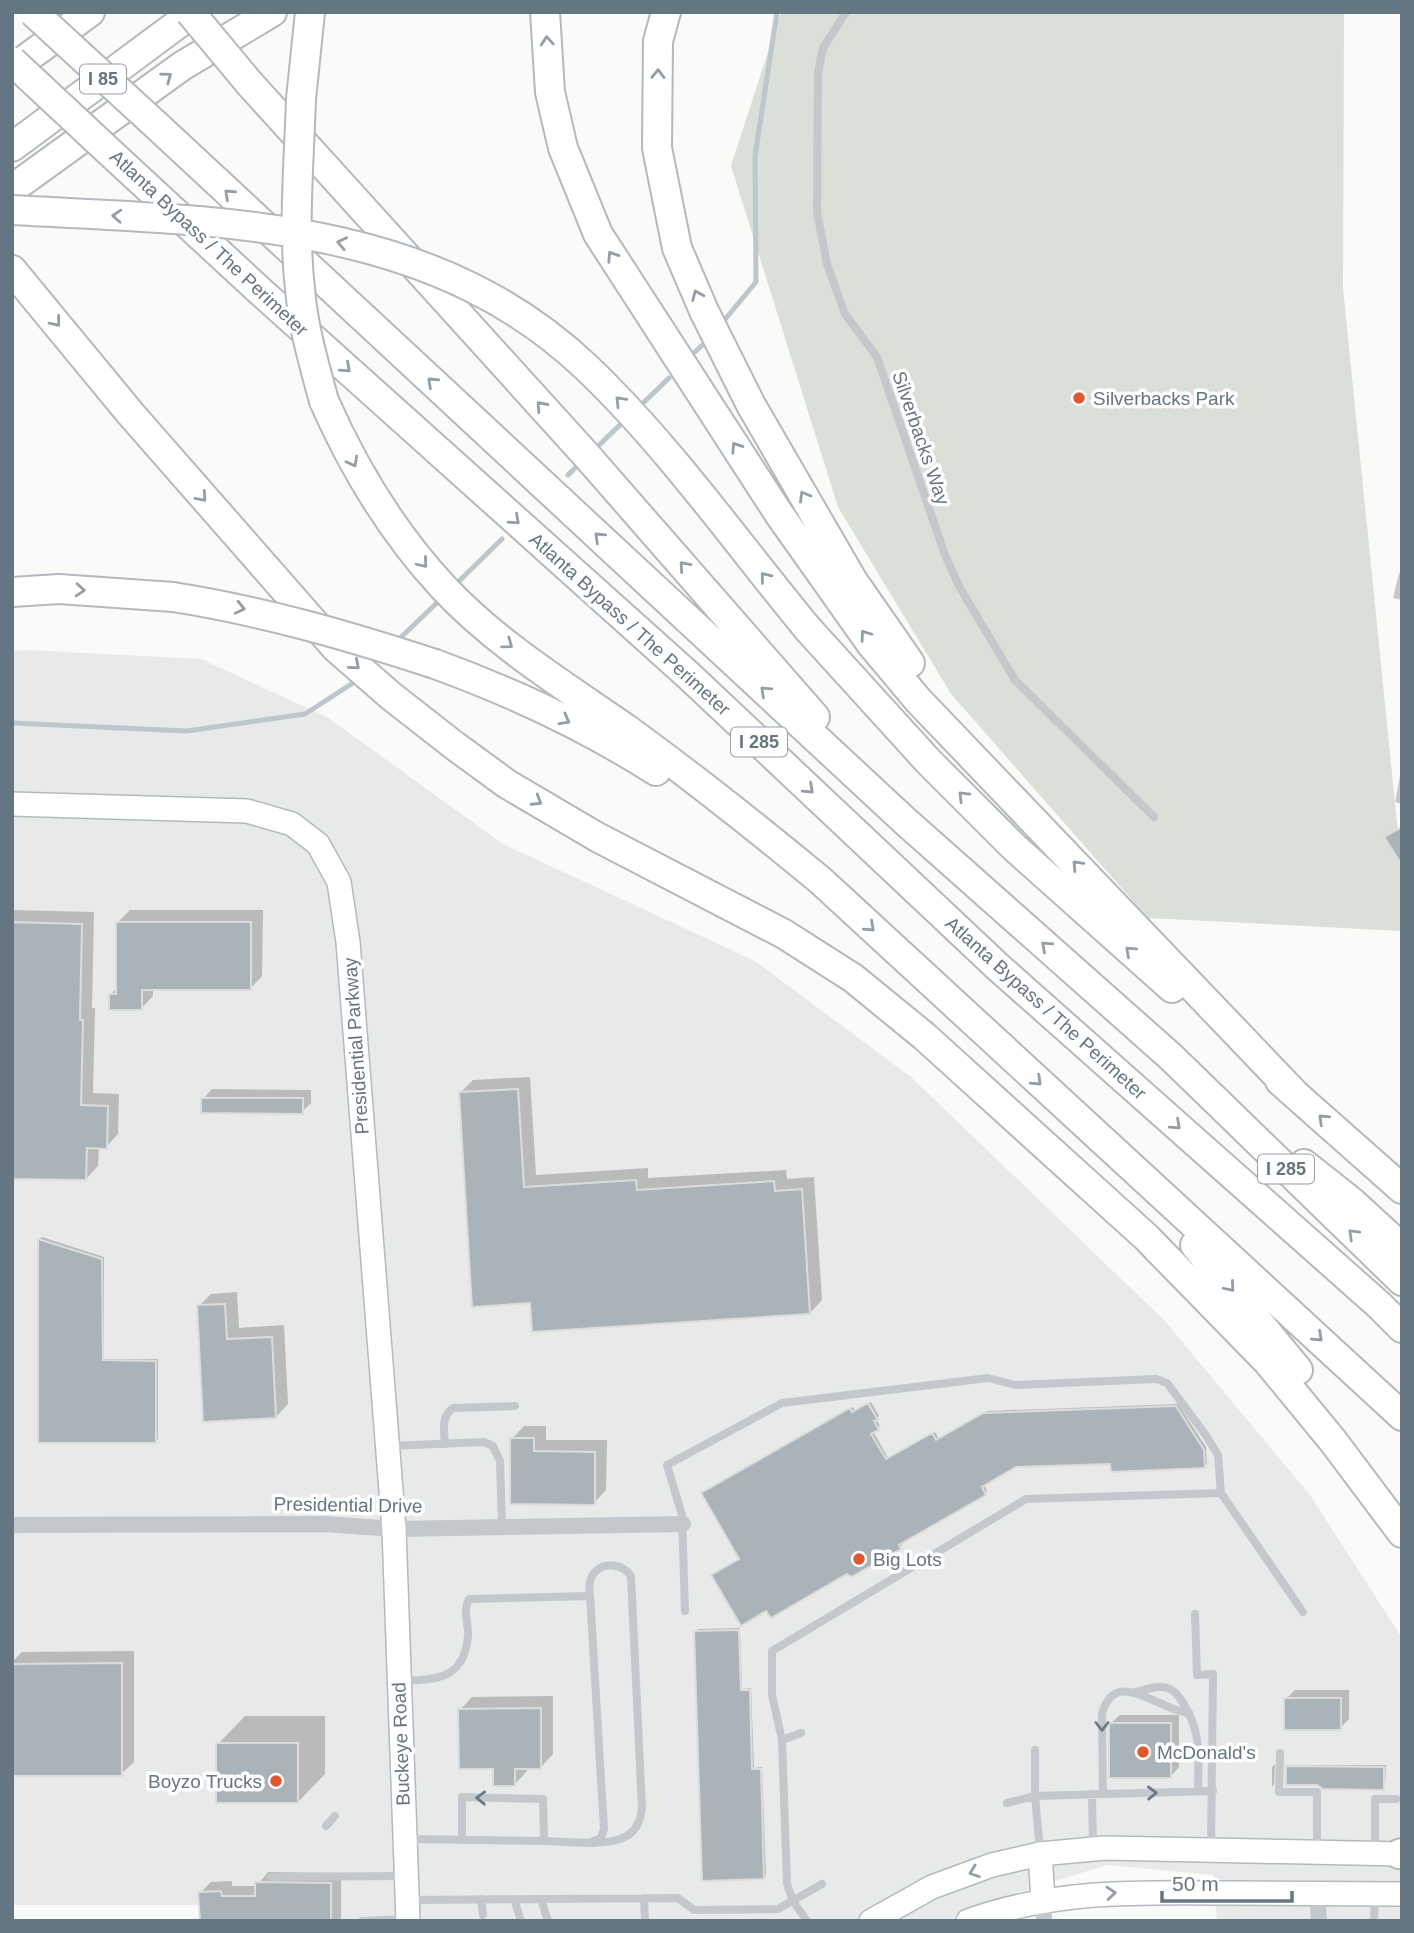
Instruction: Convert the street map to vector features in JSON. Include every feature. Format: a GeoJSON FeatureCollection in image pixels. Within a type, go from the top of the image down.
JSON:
{"type":"FeatureCollection","features":[{"type":"Feature","properties":{"kind":"highway","name":"I 285"},"geometry":{"type":"LineString","coordinates":[[33,12],[905,821],[1171,1057],[1402,1281]]}},
{"type":"Feature","properties":{"kind":"highway"},"geometry":{"type":"LineString","coordinates":[[12,69],[90,12]]}},
{"type":"Feature","properties":{"kind":"highway"},"geometry":{"type":"LineString","coordinates":[[192,12],[250,84],[591,461],[905,821]]}},
{"type":"Feature","properties":{"kind":"highway","name":"I 85"},"geometry":{"type":"LineString","coordinates":[[12,146],[192,12]]}},
{"type":"Feature","properties":{"kind":"highway"},"geometry":{"type":"LineString","coordinates":[[12,189],[182,66],[272,12]]}},
{"type":"Feature","properties":{"kind":"highway"},"geometry":{"type":"LineString","coordinates":[[304,12],[297,245],[300,290],[309,346],[324,401],[338,432],[370,493],[402,538],[450,594],[489,630],[677,766],[820,880],[1402,1416]]}},
{"type":"Feature","properties":{"kind":"highway"},"geometry":{"type":"LineString","coordinates":[[301,99],[310,12]]}},
{"type":"Feature","properties":{"kind":"highway"},"geometry":{"type":"LineString","coordinates":[[545,12],[550,92],[563,148],[598,234],[779,514],[871,643],[918,700],[1293,1091]]}},
{"type":"Feature","properties":{"kind":"highway"},"geometry":{"type":"LineString","coordinates":[[666,12],[658,41],[657,148],[677,248],[704,311],[751,405],[853,581],[892,639],[1010,793]]}},
{"type":"Feature","properties":{"kind":"highway","name":"Atlanta Bypass / The Perimeter"},"geometry":{"type":"LineString","coordinates":[[12,61],[111,159],[688,675],[998,967],[1402,1328]]}},
{"type":"Feature","properties":{"kind":"highway"},"geometry":{"type":"LineString","coordinates":[[12,85],[111,159]]}},
{"type":"Feature","properties":{"kind":"highway"},"geometry":{"type":"LineString","coordinates":[[12,210],[197,220],[271,228],[383,251],[458,280],[537,327],[585,365],[645,429],[808,629],[928,761],[1015,848],[1402,1189]]}},
{"type":"Feature","properties":{"kind":"highway"},"geometry":{"type":"LineString","coordinates":[[12,270],[156,443],[336,648],[454,746],[507,784],[597,837],[784,934],[853,978],[924,1036],[1146,1237],[1268,1362],[1402,1530]]}},
{"type":"Feature","properties":{"kind":"highway"},"geometry":{"type":"LineString","coordinates":[[12,592],[59,589],[173,597],[232,606],[334,631],[480,680],[554,713],[638,759],[820,880]]}},
{"type":"Feature","properties":{"kind":"highway"},"geometry":{"type":"LineString","coordinates":[[1171,1057],[1352,1202],[1402,1248]]}},
{"type":"Feature","properties":{"kind":"highway"},"geometry":{"type":"LineString","coordinates":[[1122,1160],[1257,1318],[1348,1433],[1402,1530]]}},
{"type":"Feature","properties":{"kind":"street","name":"Presidential Parkway"},"geometry":{"type":"LineString","coordinates":[[12,804],[247,811],[292,824],[318,845],[339,882],[348,942],[388,1446],[395,1568]]}},
{"type":"Feature","properties":{"kind":"street","name":"Presidential Drive"},"geometry":{"type":"LineString","coordinates":[[12,1525],[324,1524],[394,1529],[683,1524]]}},
{"type":"Feature","properties":{"kind":"street","name":"Buckeye Road"},"geometry":{"type":"LineString","coordinates":[[395,1568],[408,1913]]}},
{"type":"Feature","properties":{"kind":"street"},"geometry":{"type":"LineString","coordinates":[[872,1921],[932,1887],[992,1865],[1040,1854],[1093,1849],[1394,1854]]}},
{"type":"Feature","properties":{"kind":"street"},"geometry":{"type":"LineString","coordinates":[[1040,1854],[1044,1910]]}},
{"type":"Feature","properties":{"kind":"street"},"geometry":{"type":"LineString","coordinates":[[968,1921],[1005,1908],[1044,1910],[1125,1892],[1402,1894]]}},
{"type":"Feature","properties":{"kind":"street"},"geometry":{"type":"LineString","coordinates":[[1317,1894],[1319,1921]]}},
{"type":"Feature","properties":{"kind":"lane","name":"Silverbacks Way"},"geometry":{"type":"LineString","coordinates":[[846,12],[823,48],[818,73],[817,212],[827,264],[845,314],[877,356],[945,555],[960,588],[1015,680],[1154,817]]}},
{"type":"Feature","properties":{"kind":"lane"},"geometry":{"type":"LineString","coordinates":[[685,1611],[683,1524],[667,1465],[782,1403],[988,1378],[1015,1385],[1156,1379],[1167,1383],[1184,1402],[1218,1455],[1222,1493],[1303,1612]]}},
{"type":"Feature","properties":{"kind":"lane"},"geometry":{"type":"LineString","coordinates":[[445,1444],[444,1421],[446,1413],[453,1408],[514,1406]]}},
{"type":"Feature","properties":{"kind":"lane"},"geometry":{"type":"LineString","coordinates":[[388,1446],[484,1442],[494,1446],[500,1461],[502,1527]]}},
{"type":"Feature","properties":{"kind":"lane"},"geometry":{"type":"LineString","coordinates":[[807,1921],[793,1901],[787,1884],[782,1740],[772,1695],[772,1651],[1026,1499],[1222,1493]]}},
{"type":"Feature","properties":{"kind":"lane"},"geometry":{"type":"LineString","coordinates":[[404,1839],[590,1843],[611,1842],[631,1833],[637,1827],[642,1808],[631,1576],[621,1567],[612,1565],[595,1571],[591,1580],[604,1829],[601,1838],[590,1843]]}},
{"type":"Feature","properties":{"kind":"lane"},"geometry":{"type":"LineString","coordinates":[[399,1681],[443,1678],[461,1664],[468,1636],[465,1611],[469,1599],[590,1597]]}},
{"type":"Feature","properties":{"kind":"lane"},"geometry":{"type":"LineString","coordinates":[[1195,1614],[1197,1675],[1213,1675],[1211,1850]]}},
{"type":"Feature","properties":{"kind":"lane"},"geometry":{"type":"LineString","coordinates":[[1103,1794],[1102,1714],[1105,1702],[1111,1695],[1121,1691],[1136,1692],[1165,1687],[1176,1691],[1183,1699],[1197,1731],[1198,1792]]}},
{"type":"Feature","properties":{"kind":"lane"},"geometry":{"type":"LineString","coordinates":[[1136,1692],[1177,1712],[1189,1713]]}},
{"type":"Feature","properties":{"kind":"lane"},"geometry":{"type":"LineString","coordinates":[[782,1740],[801,1733]]}},
{"type":"Feature","properties":{"kind":"lane"},"geometry":{"type":"LineString","coordinates":[[1035,1750],[1035,1796],[1040,1854]]}},
{"type":"Feature","properties":{"kind":"lane"},"geometry":{"type":"LineString","coordinates":[[1280,1753],[1279,1792],[1317,1792],[1317,1852]]}},
{"type":"Feature","properties":{"kind":"lane"},"geometry":{"type":"LineString","coordinates":[[1007,1803],[1035,1796],[1213,1791]]}},
{"type":"Feature","properties":{"kind":"lane"},"geometry":{"type":"LineString","coordinates":[[1093,1794],[1093,1849]]}},
{"type":"Feature","properties":{"kind":"lane"},"geometry":{"type":"LineString","coordinates":[[462,1840],[462,1797],[543,1799],[544,1842]]}},
{"type":"Feature","properties":{"kind":"lane"},"geometry":{"type":"LineString","coordinates":[[1394,1854],[1375,1799],[1396,1799]]}},
{"type":"Feature","properties":{"kind":"lane"},"geometry":{"type":"LineString","coordinates":[[326,1826],[335,1816]]}},
{"type":"Feature","properties":{"kind":"lane"},"geometry":{"type":"LineString","coordinates":[[271,1877],[406,1876]]}},
{"type":"Feature","properties":{"kind":"lane"},"geometry":{"type":"LineString","coordinates":[[362,1921],[481,1899],[678,1898],[694,1910],[778,1909],[822,1884]]}},
{"type":"Feature","properties":{"kind":"lane"},"geometry":{"type":"LineString","coordinates":[[1374,1921],[1375,1894]]}},
{"type":"Feature","properties":{"kind":"lane"},"geometry":{"type":"LineString","coordinates":[[644,1898],[645,1921]]}},
{"type":"Feature","properties":{"kind":"lane"},"geometry":{"type":"LineString","coordinates":[[481,1899],[483,1915]]}},
{"type":"Feature","properties":{"kind":"lane"},"geometry":{"type":"LineString","coordinates":[[514,1899],[521,1921]]}},
{"type":"Feature","properties":{"kind":"lane"},"geometry":{"type":"LineString","coordinates":[[541,1899],[548,1921]]}},
{"type":"Feature","properties":{"kind":"shaded area","name":"Silverbacks Park"},"geometry":{"type":"Polygon","coordinates":[[[781,12],[1344,12],[1343,288],[1402,873],[1402,931],[1148,918],[951,694],[838,507],[731,166],[781,12]]]}},
{"type":"Feature","properties":{"kind":"shaded area"},"geometry":{"type":"Polygon","coordinates":[[[12,651],[201,659],[327,717],[503,844],[755,961],[911,1077],[1164,1320],[1310,1495],[1402,1638],[1402,1921],[1217,1921],[1213,1875],[1107,1865],[981,1904],[952,1921],[222,1921],[220,1905],[12,1905],[12,651]]]}},
{"type":"Feature","properties":{"kind":"building"},"geometry":{"type":"Polygon","coordinates":[[[1402,827],[1402,865],[1384,837],[1402,827]]]}},
{"type":"Feature","properties":{"kind":"building"},"geometry":{"type":"Polygon","coordinates":[[[12,922],[82,924],[81,1105],[108,1106],[107,1149],[87,1148],[86,1180],[12,1179],[12,922]]]}},
{"type":"Feature","properties":{"kind":"building"},"geometry":{"type":"Polygon","coordinates":[[[116,922],[251,922],[251,990],[142,990],[142,1010],[109,1010],[109,994],[116,994],[116,922]]]}},
{"type":"Feature","properties":{"kind":"building"},"geometry":{"type":"Polygon","coordinates":[[[518,1089],[524,1187],[636,1180],[637,1190],[774,1181],[775,1191],[802,1189],[810,1314],[532,1332],[530,1303],[472,1307],[459,1092],[518,1089]]]}},
{"type":"Feature","properties":{"kind":"building"},"geometry":{"type":"Polygon","coordinates":[[[201,1098],[303,1098],[303,1114],[201,1113],[201,1098]]]}},
{"type":"Feature","properties":{"kind":"building"},"geometry":{"type":"Polygon","coordinates":[[[38,1239],[102,1259],[103,1360],[156,1361],[156,1443],[38,1443],[38,1239]]]}},
{"type":"Feature","properties":{"kind":"building"},"geometry":{"type":"Polygon","coordinates":[[[225,1304],[227,1339],[272,1337],[276,1418],[203,1422],[197,1305],[225,1304]]]}},
{"type":"Feature","properties":{"kind":"building"},"geometry":{"type":"Polygon","coordinates":[[[868,1403],[878,1420],[874,1421],[879,1430],[871,1434],[886,1459],[932,1433],[936,1440],[983,1413],[1176,1406],[1204,1450],[1205,1468],[1111,1472],[1110,1464],[1016,1467],[982,1487],[986,1495],[899,1545],[901,1549],[851,1577],[847,1574],[771,1618],[766,1611],[741,1626],[711,1575],[739,1559],[701,1493],[850,1408],[852,1412],[868,1403]]]}},
{"type":"Feature","properties":{"kind":"building"},"geometry":{"type":"Polygon","coordinates":[[[510,1438],[534,1438],[534,1451],[595,1452],[595,1505],[510,1504],[510,1438]]]}},
{"type":"Feature","properties":{"kind":"building"},"geometry":{"type":"Polygon","coordinates":[[[739,1630],[741,1690],[750,1690],[752,1769],[761,1769],[764,1879],[702,1881],[694,1631],[739,1630]]]}},
{"type":"Feature","properties":{"kind":"building"},"geometry":{"type":"Polygon","coordinates":[[[122,1663],[122,1776],[12,1776],[12,1664],[122,1663]]]}},
{"type":"Feature","properties":{"kind":"building"},"geometry":{"type":"Polygon","coordinates":[[[1284,1698],[1341,1698],[1341,1730],[1284,1730],[1284,1698]]]}},
{"type":"Feature","properties":{"kind":"building"},"geometry":{"type":"Polygon","coordinates":[[[541,1708],[541,1769],[515,1769],[515,1786],[493,1786],[493,1769],[459,1769],[458,1709],[541,1708]]]}},
{"type":"Feature","properties":{"kind":"building"},"geometry":{"type":"Polygon","coordinates":[[[1109,1723],[1171,1723],[1171,1778],[1109,1778],[1109,1723]]]}},
{"type":"Feature","properties":{"kind":"building"},"geometry":{"type":"Polygon","coordinates":[[[216,1743],[298,1743],[298,1803],[216,1803],[216,1743]]]}},
{"type":"Feature","properties":{"kind":"building"},"geometry":{"type":"Polygon","coordinates":[[[1286,1766],[1384,1767],[1384,1790],[1323,1789],[1317,1785],[1286,1785],[1286,1766]]]}},
{"type":"Feature","properties":{"kind":"building"},"geometry":{"type":"Polygon","coordinates":[[[255,1882],[331,1883],[331,1921],[200,1921],[198,1892],[221,1891],[222,1896],[255,1896],[255,1882]]]}},
{"type":"Feature","properties":{"kind":"waterway"},"geometry":{"type":"LineString","coordinates":[[722,323],[756,282],[755,156],[777,12]]}},
{"type":"Feature","properties":{"kind":"waterway"},"geometry":{"type":"LineString","coordinates":[[695,352],[710,338]]}},
{"type":"Feature","properties":{"kind":"waterway"},"geometry":{"type":"LineString","coordinates":[[639,407],[669,378]]}},
{"type":"Feature","properties":{"kind":"waterway"},"geometry":{"type":"LineString","coordinates":[[593,451],[626,419]]}},
{"type":"Feature","properties":{"kind":"waterway"},"geometry":{"type":"LineString","coordinates":[[568,475],[581,462]]}},
{"type":"Feature","properties":{"kind":"waterway"},"geometry":{"type":"LineString","coordinates":[[454,586],[502,539]]}},
{"type":"Feature","properties":{"kind":"waterway"},"geometry":{"type":"LineString","coordinates":[[396,642],[442,598]]}},
{"type":"Feature","properties":{"kind":"waterway"},"geometry":{"type":"LineString","coordinates":[[12,723],[187,731],[305,714],[356,681]]}},
{"type":"Feature","properties":{"kind":"place","name":"Silverbacks Park"},"geometry":{"type":"Point","coordinates":[1079,398]}},
{"type":"Feature","properties":{"kind":"place","name":"Big Lots"},"geometry":{"type":"Point","coordinates":[859,1559]}},
{"type":"Feature","properties":{"kind":"place","name":"McDonald's"},"geometry":{"type":"Point","coordinates":[1143,1752]}},
{"type":"Feature","properties":{"kind":"place","name":"Boyzo Trucks"},"geometry":{"type":"Point","coordinates":[276,1781]}}]}
